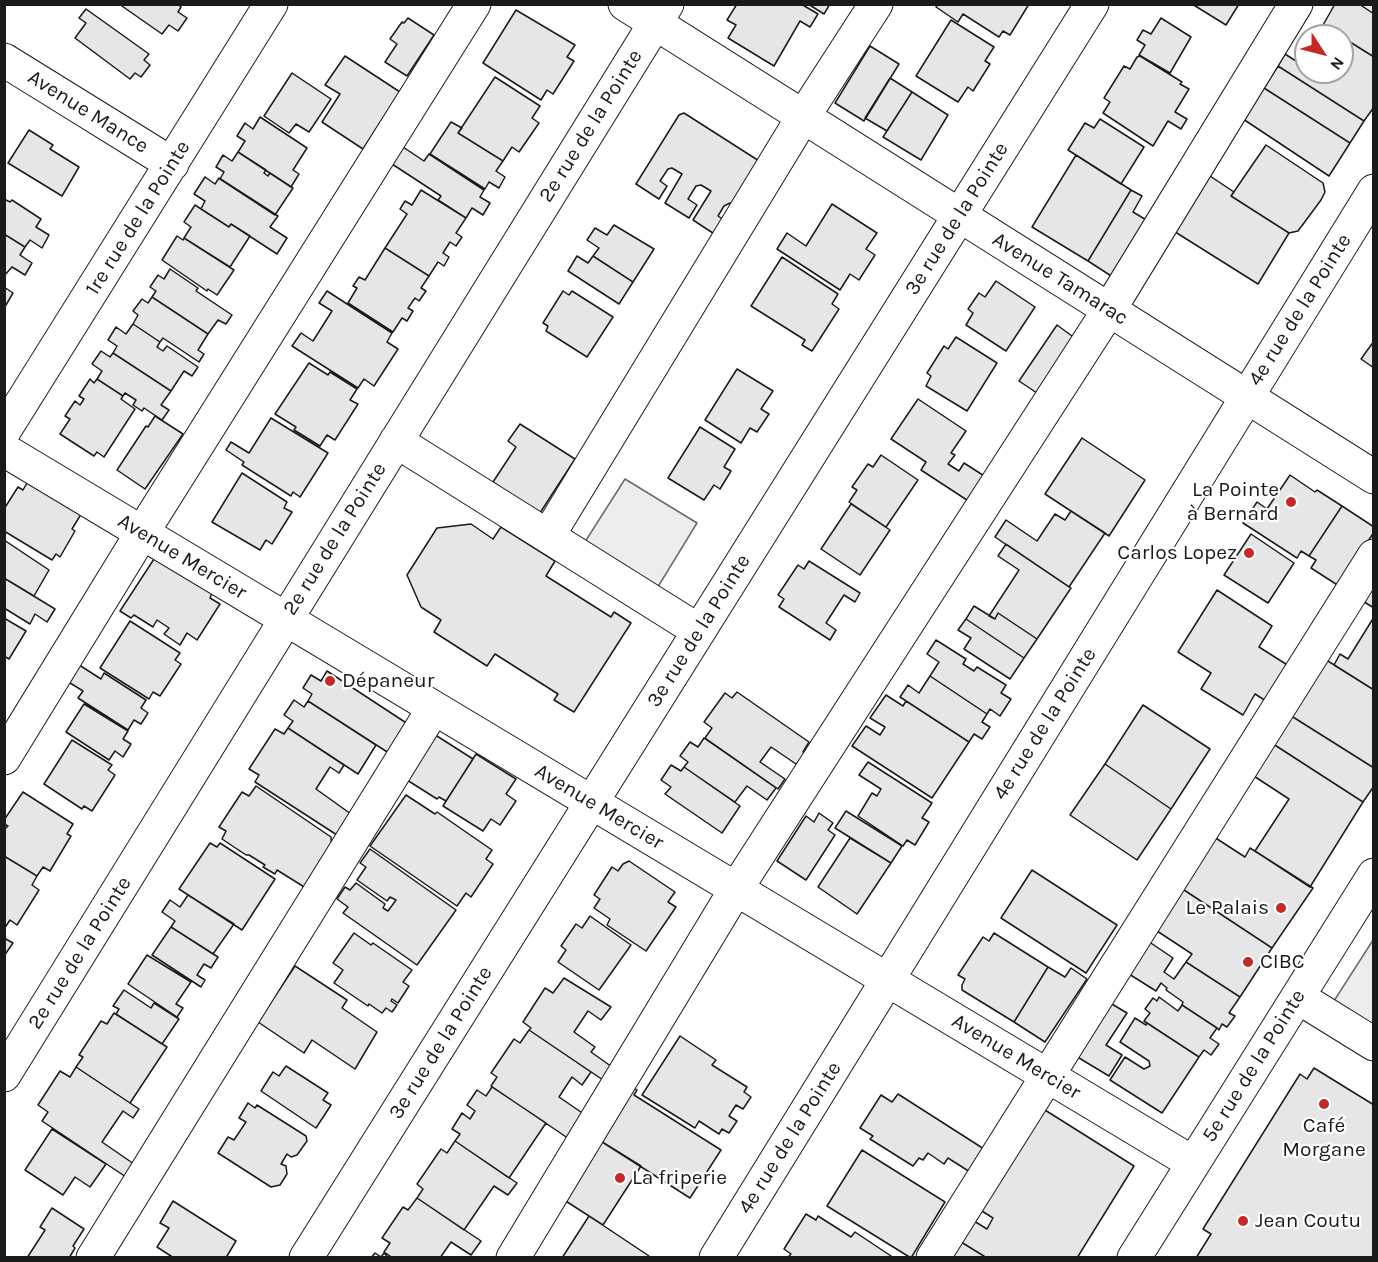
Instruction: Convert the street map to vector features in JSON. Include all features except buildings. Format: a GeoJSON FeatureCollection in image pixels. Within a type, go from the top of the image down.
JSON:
{"type":"FeatureCollection","features":[{"type":"Feature","properties":{"kind":"street","name":"1re rue de la Pointe"},"geometry":{"type":"LineString","coordinates":[[4,431],[271,4]]}},
{"type":"Feature","properties":{"kind":"street"},"geometry":{"type":"LineString","coordinates":[[4,758],[142,533],[474,4]]}},
{"type":"Feature","properties":{"kind":"street","name":"Avenue Tamarac"},"geometry":{"type":"LineString","coordinates":[[625,4],[661,14],[803,117],[1374,477]]}},
{"type":"Feature","properties":{"kind":"street"},"geometry":{"type":"LineString","coordinates":[[548,536],[803,117],[876,4]]}},
{"type":"Feature","properties":{"kind":"street","name":"3e rue de la Pointe"},"geometry":{"type":"LineString","coordinates":[[306,1257],[1092,4]]}},
{"type":"Feature","properties":{"kind":"street"},"geometry":{"type":"LineString","coordinates":[[513,1257],[736,889],[1109,310],[1296,4]]}},
{"type":"Feature","properties":{"kind":"street","name":"2e rue de la Pointe"},"geometry":{"type":"LineString","coordinates":[[4,1075],[661,14]]}},
{"type":"Feature","properties":{"kind":"street","name":"Avenue Mance"},"geometry":{"type":"LineString","coordinates":[[4,60],[171,164]]}},
{"type":"Feature","properties":{"kind":"street","name":"4e rue de la Pointe"},"geometry":{"type":"LineString","coordinates":[[716,1257],[1374,190]]}},
{"type":"Feature","properties":{"kind":"street"},"geometry":{"type":"LineString","coordinates":[[396,441],[699,631]]}},
{"type":"Feature","properties":{"kind":"street","name":"Avenue Mercier"},"geometry":{"type":"LineString","coordinates":[[4,450],[1193,1163]]}},
{"type":"Feature","properties":{"kind":"street"},"geometry":{"type":"LineString","coordinates":[[933,1257],[1374,556]]}},
{"type":"Feature","properties":{"kind":"street"},"geometry":{"type":"LineString","coordinates":[[93,1257],[434,708]]}},
{"type":"Feature","properties":{"kind":"street","name":"5e rue de la Pointe"},"geometry":{"type":"LineString","coordinates":[[1134,1257],[1374,875]]}},
{"type":"Feature","properties":{"kind":"street"},"geometry":{"type":"LineString","coordinates":[[1298,997],[1374,1044]]}},
{"type":"Feature","properties":{"kind":"shaded area"},"geometry":{"type":"Polygon","coordinates":[[[625,479],[697,523],[656,590],[583,545],[625,479]]]}},
{"type":"Feature","properties":{"kind":"shaded area"},"geometry":{"type":"Polygon","coordinates":[[[1373,940],[1373,1026],[1334,1001],[1373,940]]]}},
{"type":"Feature","properties":{"kind":"place","name":"La Pointe à Bernard"},"geometry":{"type":"Point","coordinates":[1291,502]}},
{"type":"Feature","properties":{"kind":"place","name":"Carlos Lopez"},"geometry":{"type":"Point","coordinates":[1249,553]}},
{"type":"Feature","properties":{"kind":"place","name":"Dépaneur"},"geometry":{"type":"Point","coordinates":[330,681]}},
{"type":"Feature","properties":{"kind":"place","name":"Le Palais"},"geometry":{"type":"Point","coordinates":[1281,908]}},
{"type":"Feature","properties":{"kind":"place","name":"CIBC"},"geometry":{"type":"Point","coordinates":[1248,962]}},
{"type":"Feature","properties":{"kind":"place","name":"Café Morgane"},"geometry":{"type":"Point","coordinates":[1324,1104]}},
{"type":"Feature","properties":{"kind":"place","name":"La friperie"},"geometry":{"type":"Point","coordinates":[620,1178]}},
{"type":"Feature","properties":{"kind":"place","name":"Jean Coutu"},"geometry":{"type":"Point","coordinates":[1243,1221]}}]}
